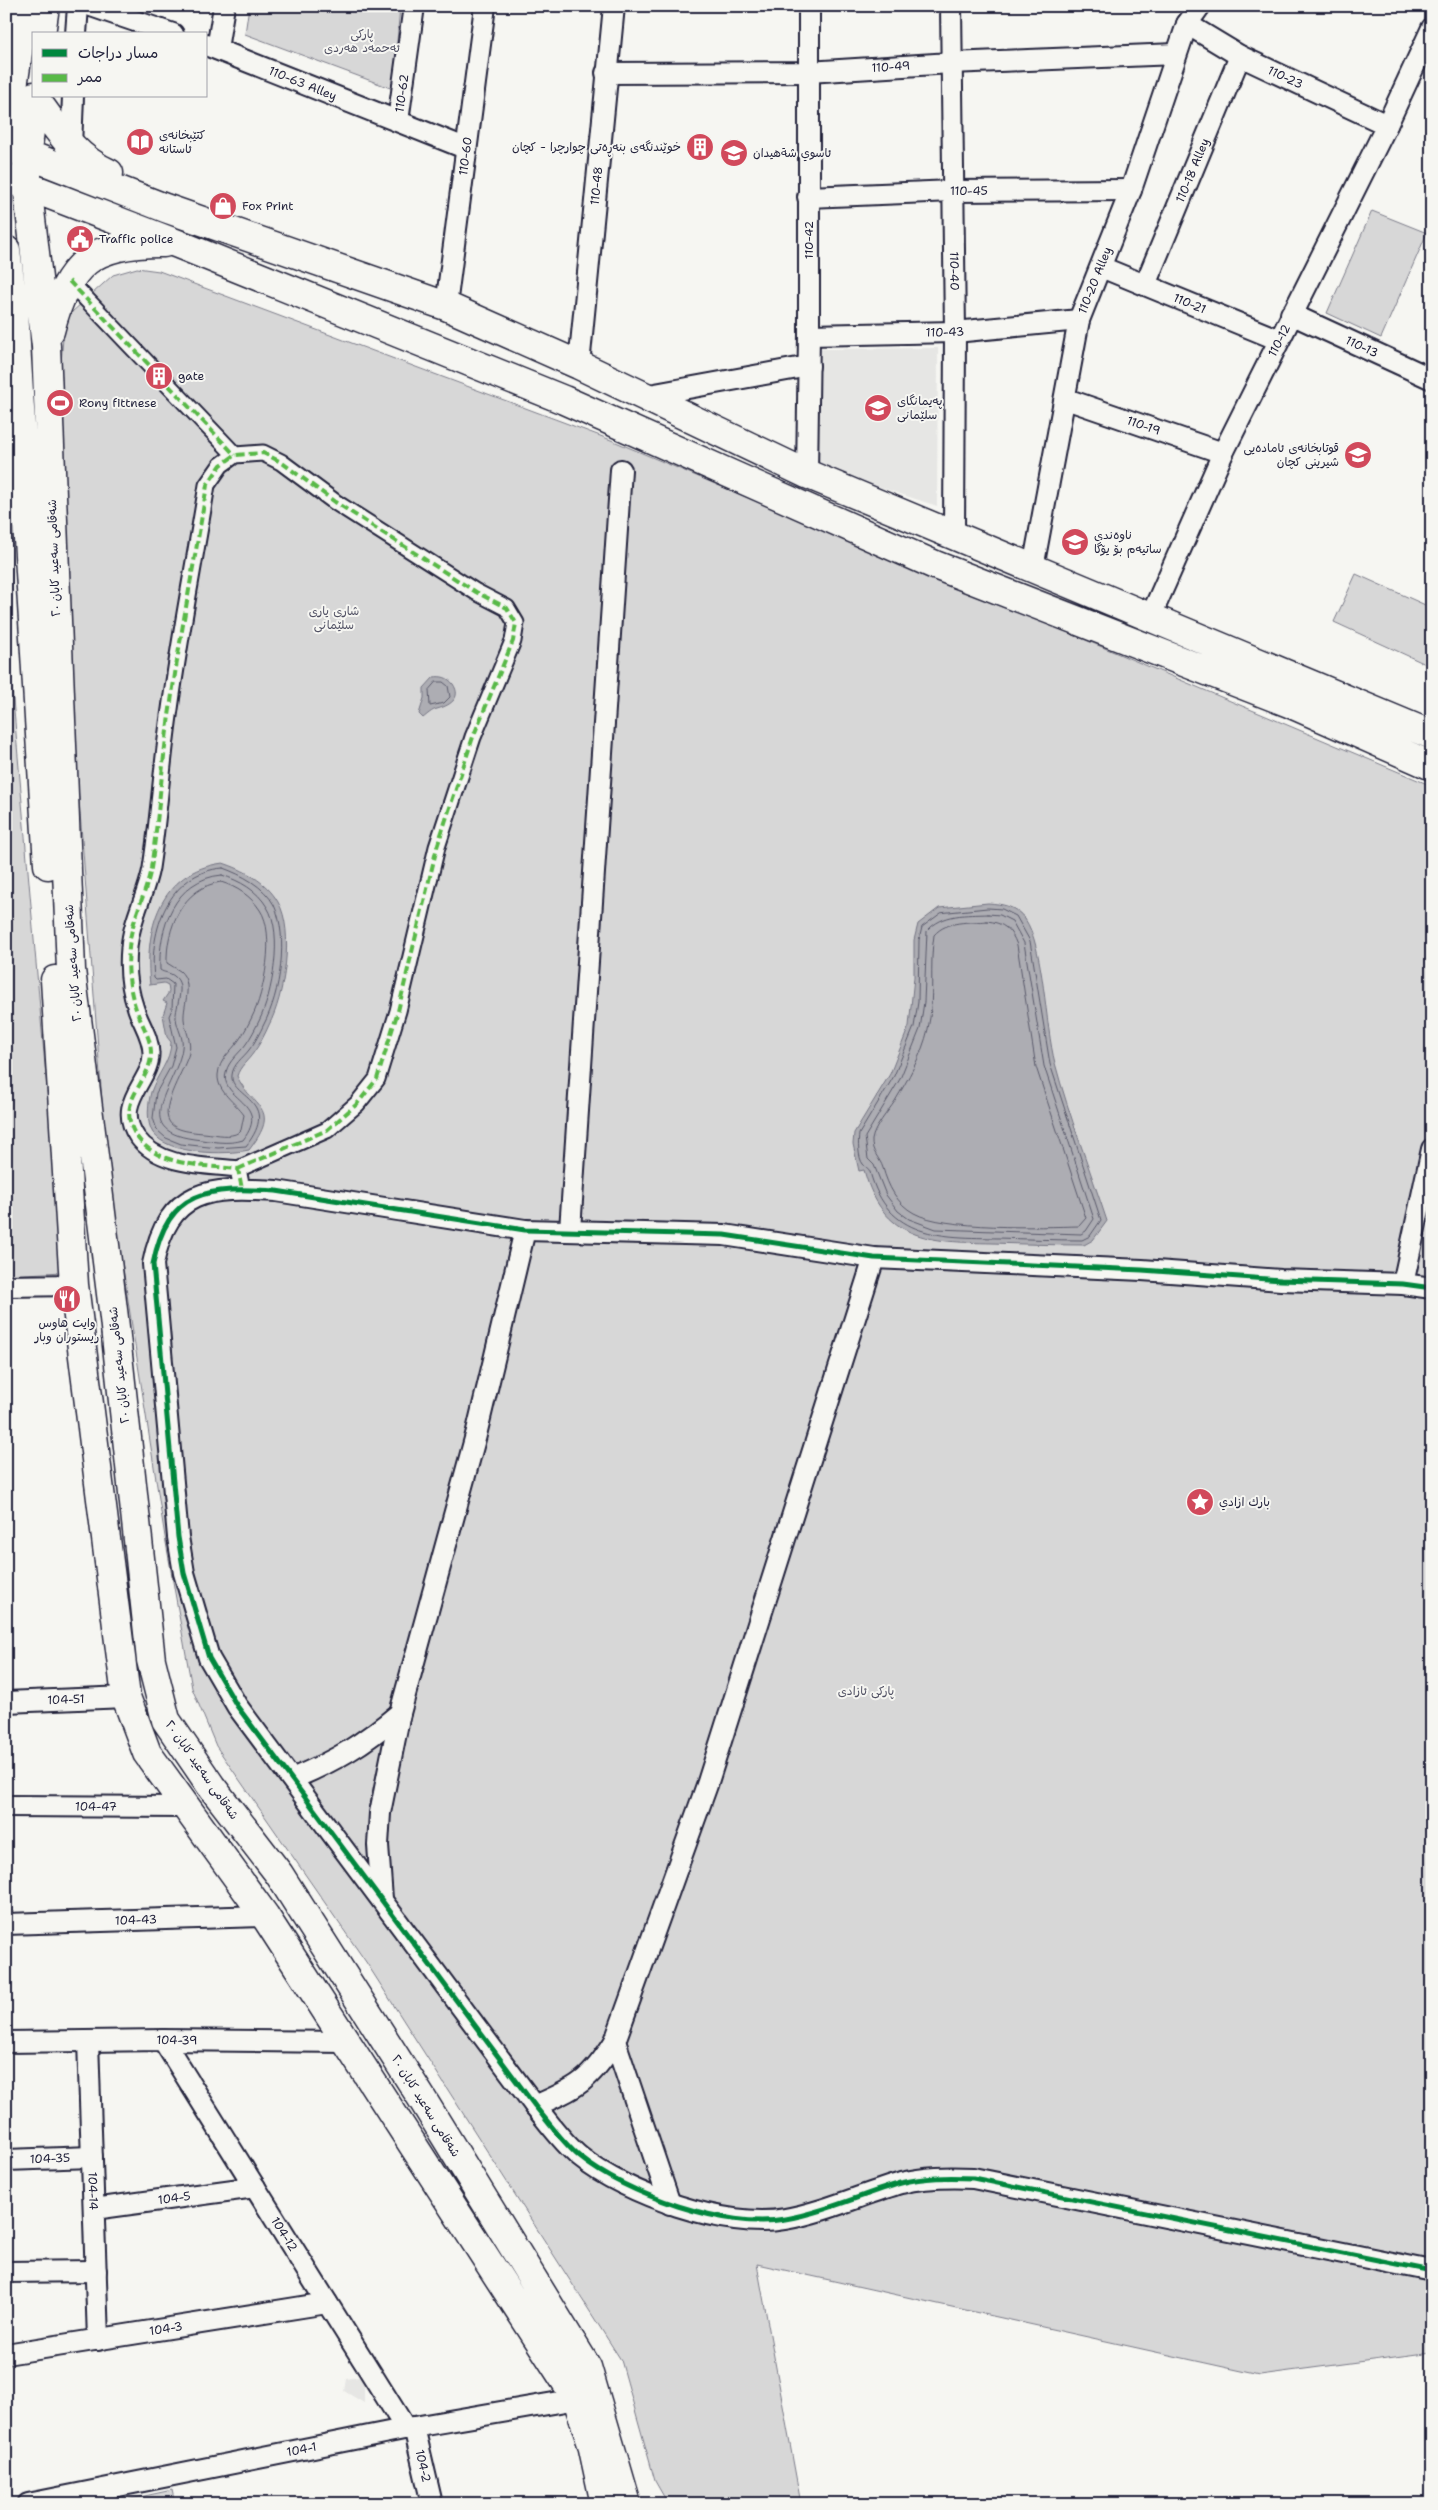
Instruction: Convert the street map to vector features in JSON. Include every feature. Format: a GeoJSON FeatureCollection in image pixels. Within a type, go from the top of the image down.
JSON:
{"type":"FeatureCollection","features":[{"type":"Feature","properties":{"kind":"main road"},"geometry":{"type":"LineString","coordinates":[[6,18],[8,6]]}},
{"type":"Feature","properties":{"kind":"main road"},"geometry":{"type":"LineString","coordinates":[[6,134],[25,6]]}},
{"type":"Feature","properties":{"kind":"main road"},"geometry":{"type":"LineString","coordinates":[[42,32],[45,6]]}},
{"type":"Feature","properties":{"kind":"main road","name":"شەقامی سەعید کابان ٢٠"},"geometry":{"type":"LineString","coordinates":[[34,98],[17,151],[17,182],[46,346],[71,970],[113,1308],[151,1660],[166,1720],[211,1786],[279,1874],[426,2105],[582,2359],[587,2368],[616,2460],[627,2504]]}},
{"type":"Feature","properties":{"kind":"main road"},"geometry":{"type":"LineString","coordinates":[[35,98],[70,147],[86,161],[136,186],[165,208]]}},
{"type":"Feature","properties":{"kind":"main road"},"geometry":{"type":"LineString","coordinates":[[17,151],[165,208],[446,306],[579,365],[807,474],[1432,735]]}},
{"type":"Feature","properties":{"kind":"main road"},"geometry":{"type":"LineString","coordinates":[[17,182],[178,244],[564,400],[935,565],[1289,703],[1432,766]]}},
{"type":"Feature","properties":{"kind":"main road"},"geometry":{"type":"LineString","coordinates":[[46,346],[58,302],[68,281],[88,260],[116,246],[141,243],[178,244]]}},
{"type":"Feature","properties":{"kind":"main road","name":"شەقامی سەعید کابان ٢٠"},"geometry":{"type":"LineString","coordinates":[[6,250],[74,1285],[126,1697],[147,1753],[265,1916],[577,2399],[592,2444],[605,2504]]}},
{"type":"Feature","properties":{"kind":"main road"},"geometry":{"type":"LineString","coordinates":[[1067,618],[1078,587]]}},
{"type":"Feature","properties":{"kind":"main road"},"geometry":{"type":"LineString","coordinates":[[592,2444],[595,2504]]}},
{"type":"Feature","properties":{"kind":"main road"},"geometry":{"type":"LineString","coordinates":[[616,2460],[649,2504]]}},
{"type":"Feature","properties":{"kind":"street"},"geometry":{"type":"LineString","coordinates":[[76,32],[78,6]]}},
{"type":"Feature","properties":{"kind":"street"},"geometry":{"type":"LineString","coordinates":[[91,6],[167,32]]}},
{"type":"Feature","properties":{"kind":"street"},"geometry":{"type":"LineString","coordinates":[[212,47],[224,6]]}},
{"type":"Feature","properties":{"kind":"street","name":"110-62"},"geometry":{"type":"LineString","coordinates":[[398,122],[414,6]]}},
{"type":"Feature","properties":{"kind":"street","name":"110-60"},"geometry":{"type":"LineString","coordinates":[[446,306],[465,148],[485,6]]}},
{"type":"Feature","properties":{"kind":"street","name":"110-48"},"geometry":{"type":"LineString","coordinates":[[579,365],[614,6]]}},
{"type":"Feature","properties":{"kind":"street","name":"110-42"},"geometry":{"type":"LineString","coordinates":[[807,474],[809,366],[809,6]]}},
{"type":"Feature","properties":{"kind":"street","name":"110-40"},"geometry":{"type":"LineString","coordinates":[[951,6],[955,332],[954,536]]}},
{"type":"Feature","properties":{"kind":"street","name":"110-20 Alley"},"geometry":{"type":"LineString","coordinates":[[1033,568],[1066,399],[1079,320],[1131,190],[1187,24],[1200,6]]}},
{"type":"Feature","properties":{"kind":"street","name":"110-23"},"geometry":{"type":"LineString","coordinates":[[1187,24],[1240,56],[1387,125]]}},
{"type":"Feature","properties":{"kind":"street","name":"110-12"},"geometry":{"type":"LineString","coordinates":[[1150,618],[1223,452],[1278,340],[1387,125],[1424,69],[1432,28]]}},
{"type":"Feature","properties":{"kind":"street","name":"110-63 Alley"},"geometry":{"type":"LineString","coordinates":[[212,47],[465,148]]}},
{"type":"Feature","properties":{"kind":"street","name":"110-49"},"geometry":{"type":"LineString","coordinates":[[606,73],[808,72],[1176,54]]}},
{"type":"Feature","properties":{"kind":"street","name":"110-18 Alley"},"geometry":{"type":"LineString","coordinates":[[1144,285],[1240,56]]}},
{"type":"Feature","properties":{"kind":"street"},"geometry":{"type":"LineString","coordinates":[[70,147],[73,98]]}},
{"type":"Feature","properties":{"kind":"street","name":"110-45"},"geometry":{"type":"LineString","coordinates":[[808,197],[953,191],[1131,190]]}},
{"type":"Feature","properties":{"kind":"street","name":"110-21"},"geometry":{"type":"LineString","coordinates":[[1101,268],[1278,340]]}},
{"type":"Feature","properties":{"kind":"street"},"geometry":{"type":"LineString","coordinates":[[68,281],[235,455]]}},
{"type":"Feature","properties":{"kind":"street","name":"110-13"},"geometry":{"type":"LineString","coordinates":[[1291,314],[1432,379]]}},
{"type":"Feature","properties":{"kind":"street","name":"110-43"},"geometry":{"type":"LineString","coordinates":[[809,334],[955,332],[1079,320]]}},
{"type":"Feature","properties":{"kind":"street"},"geometry":{"type":"LineString","coordinates":[[644,396],[809,366]]}},
{"type":"Feature","properties":{"kind":"street","name":"110-19"},"geometry":{"type":"LineString","coordinates":[[1066,399],[1223,452]]}},
{"type":"Feature","properties":{"kind":"street"},"geometry":{"type":"LineString","coordinates":[[264,453],[281,462],[335,502],[476,592],[507,608],[516,623],[513,641],[473,737],[437,847],[398,1011],[378,1079],[357,1104],[327,1130],[238,1169],[181,1162],[159,1157],[136,1136],[129,1118],[133,1094],[149,1066],[151,1054],[149,1039],[136,1009],[128,982],[129,947],[135,916],[150,871],[170,708],[207,485],[222,465],[235,455],[264,453]]}},
{"type":"Feature","properties":{"kind":"street"},"geometry":{"type":"LineString","coordinates":[[570,1230],[621,470]]}},
{"type":"Feature","properties":{"kind":"street"},"geometry":{"type":"LineString","coordinates":[[1403,1284],[1432,1148]]}},
{"type":"Feature","properties":{"kind":"street"},"geometry":{"type":"LineString","coordinates":[[238,1169],[242,1189]]}},
{"type":"Feature","properties":{"kind":"street"},"geometry":{"type":"LineString","coordinates":[[1432,1288],[1403,1284],[874,1258],[724,1235],[525,1230],[276,1190],[242,1189],[214,1191],[192,1199],[176,1211],[164,1226],[157,1244],[154,1272],[178,1537],[184,1573],[209,1658],[237,1706],[535,2106],[567,2145],[598,2171],[670,2204],[712,2216],[741,2220],[785,2220],[902,2183],[939,2177],[972,2178],[1432,2271]]}},
{"type":"Feature","properties":{"kind":"street"},"geometry":{"type":"LineString","coordinates":[[382,1900],[378,1845],[380,1812],[400,1714],[476,1435],[525,1230]]}},
{"type":"Feature","properties":{"kind":"street"},"geometry":{"type":"LineString","coordinates":[[535,2106],[568,2092],[584,2081],[599,2066],[615,2041],[707,1785],[874,1258]]}},
{"type":"Feature","properties":{"kind":"street"},"geometry":{"type":"LineString","coordinates":[[6,1286],[74,1285]]}},
{"type":"Feature","properties":{"kind":"street","name":"104-51"},"geometry":{"type":"LineString","coordinates":[[6,1702],[126,1697]]}},
{"type":"Feature","properties":{"kind":"street"},"geometry":{"type":"LineString","coordinates":[[292,1779],[333,1762],[367,1740],[400,1714]]}},
{"type":"Feature","properties":{"kind":"street","name":"104-47"},"geometry":{"type":"LineString","coordinates":[[6,1806],[186,1807]]}},
{"type":"Feature","properties":{"kind":"street","name":"104-43"},"geometry":{"type":"LineString","coordinates":[[6,1924],[265,1916]]}},
{"type":"Feature","properties":{"kind":"street","name":"104-39"},"geometry":{"type":"LineString","coordinates":[[6,2042],[163,2040],[348,2042]]}},
{"type":"Feature","properties":{"kind":"street","name":"104-12"},"geometry":{"type":"LineString","coordinates":[[163,2040],[327,2303],[410,2428]]}},
{"type":"Feature","properties":{"kind":"street","name":"104-14"},"geometry":{"type":"LineString","coordinates":[[88,2041],[98,2340]]}},
{"type":"Feature","properties":{"kind":"street"},"geometry":{"type":"LineString","coordinates":[[615,2041],[670,2204]]}},
{"type":"Feature","properties":{"kind":"street","name":"104-35"},"geometry":{"type":"LineString","coordinates":[[6,2160],[92,2157]]}},
{"type":"Feature","properties":{"kind":"street","name":"104-5"},"geometry":{"type":"LineString","coordinates":[[94,2209],[255,2187]]}},
{"type":"Feature","properties":{"kind":"street"},"geometry":{"type":"LineString","coordinates":[[6,2272],[96,2270]]}},
{"type":"Feature","properties":{"kind":"street","name":"104-3"},"geometry":{"type":"LineString","coordinates":[[6,2354],[327,2303]]}},
{"type":"Feature","properties":{"kind":"street","name":"104-1"},"geometry":{"type":"LineString","coordinates":[[28,2504],[54,2502],[410,2428],[577,2399]]}},
{"type":"Feature","properties":{"kind":"street","name":"104-2"},"geometry":{"type":"LineString","coordinates":[[410,2428],[432,2504]]}},
{"type":"Feature","properties":{"kind":"shaded area","name":"پەیمانگای سلێمانی"},"geometry":{"type":"Polygon","coordinates":[[[938,348],[937,506],[818,467],[821,349],[938,348]]]}},
{"type":"Feature","properties":{"kind":"shaded area"},"geometry":{"type":"Polygon","coordinates":[[[364,2376],[364,2403],[344,2391],[346,2379],[364,2376]]]}},
{"type":"Feature","properties":{"kind":"green space","name":"پارکی ئەحمەد هەردی"},"geometry":{"type":"Polygon","coordinates":[[[249,6],[400,6],[393,89],[245,34],[249,6]]]}},
{"type":"Feature","properties":{"kind":"green space"},"geometry":{"type":"Polygon","coordinates":[[[1372,211],[1427,233],[1381,338],[1327,313],[1372,211]]]}},
{"type":"Feature","properties":{"kind":"green space","name":"پارکی ئازادی"},"geometry":{"type":"Polygon","coordinates":[[[137,268],[159,271],[611,440],[1432,786],[1432,2352],[1260,2375],[757,2264],[801,2504],[670,2504],[667,2502],[655,2481],[621,2360],[366,1962],[216,1746],[192,1688],[165,1537],[107,1166],[78,786],[59,388],[65,325],[72,312],[113,275],[137,268]]]}},
{"type":"Feature","properties":{"kind":"green space"},"geometry":{"type":"Polygon","coordinates":[[[1356,574],[1432,608],[1432,667],[1334,622],[1356,574]]]}},
{"type":"Feature","properties":{"kind":"green space"},"geometry":{"type":"Polygon","coordinates":[[[6,619],[63,1272],[6,1275],[6,619]]]}},
{"type":"Feature","properties":{"kind":"green space"},"geometry":{"type":"Polygon","coordinates":[[[172,2490],[175,2504],[108,2504],[172,2490]]]}},
{"type":"Feature","properties":{"kind":"water"},"geometry":{"type":"Polygon","coordinates":[[[434,677],[444,678],[453,684],[456,689],[455,698],[450,704],[433,710],[423,718],[419,714],[424,698],[424,688],[434,677]]]}},
{"type":"Feature","properties":{"kind":"water"},"geometry":{"type":"Polygon","coordinates":[[[223,863],[254,877],[273,895],[283,914],[287,946],[283,981],[274,1013],[266,1032],[237,1076],[243,1087],[261,1109],[264,1116],[264,1125],[249,1150],[212,1153],[171,1146],[153,1133],[149,1124],[148,1113],[151,1092],[169,1055],[171,1042],[167,1037],[163,1015],[167,1003],[163,1001],[169,992],[168,985],[164,983],[150,985],[149,964],[154,924],[160,906],[170,891],[184,878],[201,868],[223,863]]]}},
{"type":"Feature","properties":{"kind":"water"},"geometry":{"type":"Polygon","coordinates":[[[988,903],[1008,906],[1017,911],[1025,919],[1036,948],[1055,1063],[1073,1123],[1107,1221],[1093,1240],[1084,1245],[949,1241],[912,1233],[897,1224],[883,1211],[872,1193],[864,1170],[859,1171],[853,1144],[854,1133],[890,1074],[909,1026],[914,977],[914,940],[918,924],[939,908],[988,903]]]}},
{"type":"Feature","properties":{"kind":"marked path"},"geometry":{"type":"LineString","coordinates":[[69,281],[235,455]]}},
{"type":"Feature","properties":{"kind":"marked path"},"geometry":{"type":"LineString","coordinates":[[238,1169],[327,1130],[357,1104],[377,1079],[398,1011],[437,847],[473,737],[513,641],[516,623],[507,608],[476,592],[335,502],[281,462],[263,453],[235,455],[221,465],[207,485],[174,681],[151,868],[130,938],[128,956],[128,971],[132,994],[151,1047],[150,1063],[135,1092],[129,1113],[131,1124],[137,1137],[146,1147],[170,1159],[183,1163],[238,1169],[242,1189]]}},
{"type":"Feature","properties":{"kind":"cycle path"},"geometry":{"type":"LineString","coordinates":[[1432,1288],[1403,1284],[1281,1280],[1142,1270],[874,1258],[724,1235],[525,1230],[276,1191],[252,1190],[212,1192],[195,1198],[181,1206],[169,1220],[160,1239],[153,1264],[178,1537],[184,1573],[209,1658],[237,1706],[535,2106],[562,2139],[580,2157],[599,2171],[650,2196],[707,2214],[735,2219],[762,2221],[785,2219],[815,2212],[910,2181],[937,2178],[973,2178],[1432,2271]]}},
{"type":"Feature","properties":{"kind":"place","name":"کتێبخانەی ئاستانە"},"geometry":{"type":"Point","coordinates":[140,142]}},
{"type":"Feature","properties":{"kind":"place","name":"خوێندنگەی بنەڕەتی چوارچرا - کچان"},"geometry":{"type":"Point","coordinates":[700,147]}},
{"type":"Feature","properties":{"kind":"place","name":"ئاسوي شةهيدان"},"geometry":{"type":"Point","coordinates":[734,153]}},
{"type":"Feature","properties":{"kind":"place","name":"Fox Print"},"geometry":{"type":"Point","coordinates":[223,206]}},
{"type":"Feature","properties":{"kind":"place","name":"Traffic police"},"geometry":{"type":"Point","coordinates":[80,239]}},
{"type":"Feature","properties":{"kind":"place","name":"gate"},"geometry":{"type":"Point","coordinates":[159,376]}},
{"type":"Feature","properties":{"kind":"place","name":"Rony fittnese"},"geometry":{"type":"Point","coordinates":[60,403]}},
{"type":"Feature","properties":{"kind":"place","name":"پەیمانگای سلێمانی"},"geometry":{"type":"Point","coordinates":[878,408]}},
{"type":"Feature","properties":{"kind":"place","name":"قوتابخانەی ئامادەیی شیرینی کچان"},"geometry":{"type":"Point","coordinates":[1358,455]}},
{"type":"Feature","properties":{"kind":"place","name":"ناوەندی ساتیەم بۆ یۆگا"},"geometry":{"type":"Point","coordinates":[1075,542]}},
{"type":"Feature","properties":{"kind":"place","name":"وايت هاوس ريستوران وبار"},"geometry":{"type":"Point","coordinates":[67,1299]}},
{"type":"Feature","properties":{"kind":"place","name":"بارك ازادي"},"geometry":{"type":"Point","coordinates":[1200,1502]}},
{"type":"Feature","properties":{"kind":"park label","name":"شاری یاری سلێمانی"},"geometry":{"type":"Point","coordinates":[334,618]}}]}
